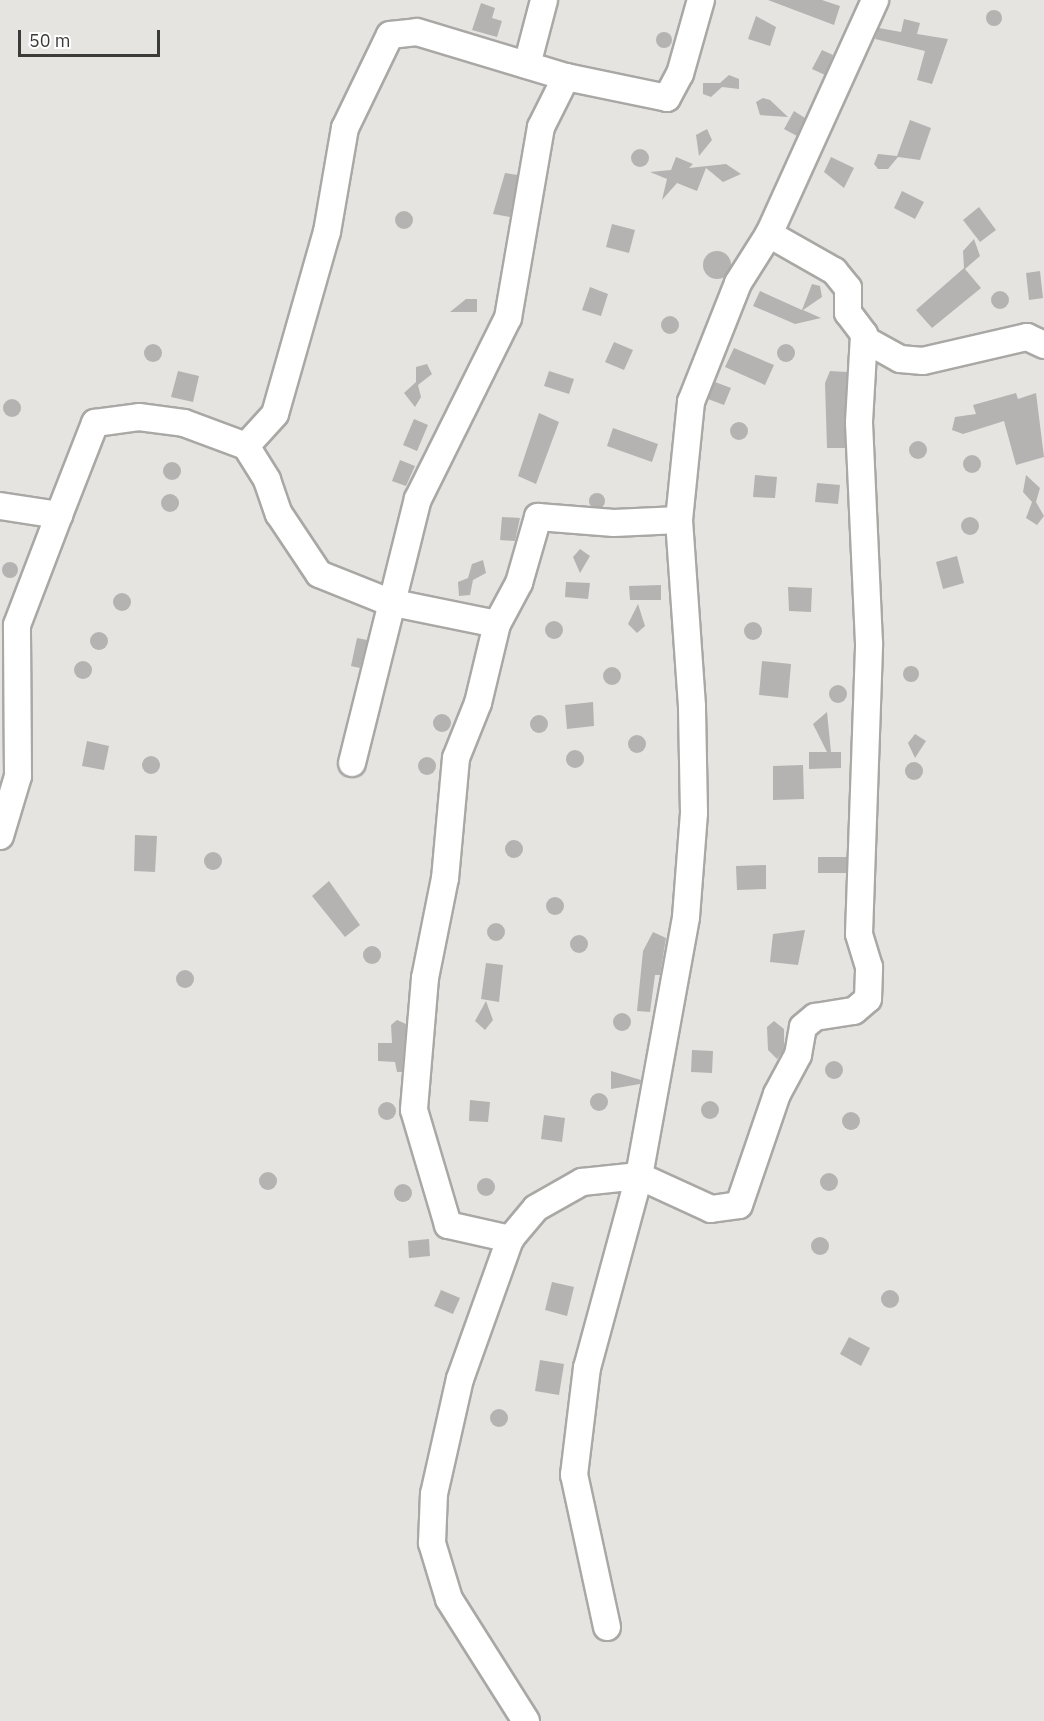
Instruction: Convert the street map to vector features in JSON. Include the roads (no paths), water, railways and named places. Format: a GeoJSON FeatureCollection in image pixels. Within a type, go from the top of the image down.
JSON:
{"type":"FeatureCollection","features":[{"type":"Feature","properties":{"kind":"street"},"geometry":{"type":"LineString","coordinates":[[527,65],[544,0]]}},
{"type":"Feature","properties":{"kind":"street"},"geometry":{"type":"LineString","coordinates":[[246,446],[275,414],[327,232],[345,128],[390,35],[417,32],[566,77],[666,98],[680,74],[701,0]]}},
{"type":"Feature","properties":{"kind":"street"},"geometry":{"type":"LineString","coordinates":[[608,1627],[574,1475],[587,1368],[639,1176],[686,917],[694,813],[679,520],[691,402],[738,283],[769,234],[875,0]]}},
{"type":"Feature","properties":{"kind":"street"},"geometry":{"type":"LineString","coordinates":[[352,763],[389,602],[418,500],[508,318],[540,127],[566,77]]}},
{"type":"Feature","properties":{"kind":"street"},"geometry":{"type":"LineString","coordinates":[[769,234],[834,272],[848,288],[848,313],[864,339],[900,359],[923,361],[1027,337],[1044,345]]}},
{"type":"Feature","properties":{"kind":"street"},"geometry":{"type":"LineString","coordinates":[[526,1721],[449,1599],[432,1543],[434,1494],[460,1379],[510,1239],[536,1208],[582,1182],[639,1176],[711,1209],[739,1205],[777,1094],[798,1055],[803,1027],[814,1017],[854,1011],[868,999],[868,968],[858,934],[869,643],[859,422],[864,339]]}},
{"type":"Feature","properties":{"kind":"street"},"geometry":{"type":"LineString","coordinates":[[0,836],[18,776],[16,625],[95,423],[139,417],[184,423],[246,446],[267,480],[279,514],[319,574],[389,602],[497,624]]}},
{"type":"Feature","properties":{"kind":"street"},"geometry":{"type":"LineString","coordinates":[[0,506],[59,515]]}},
{"type":"Feature","properties":{"kind":"street"},"geometry":{"type":"LineString","coordinates":[[510,1239],[448,1225],[414,1110],[425,978],[445,878],[456,758],[478,703],[497,624],[519,583],[538,517],[679,520]]}}]}
